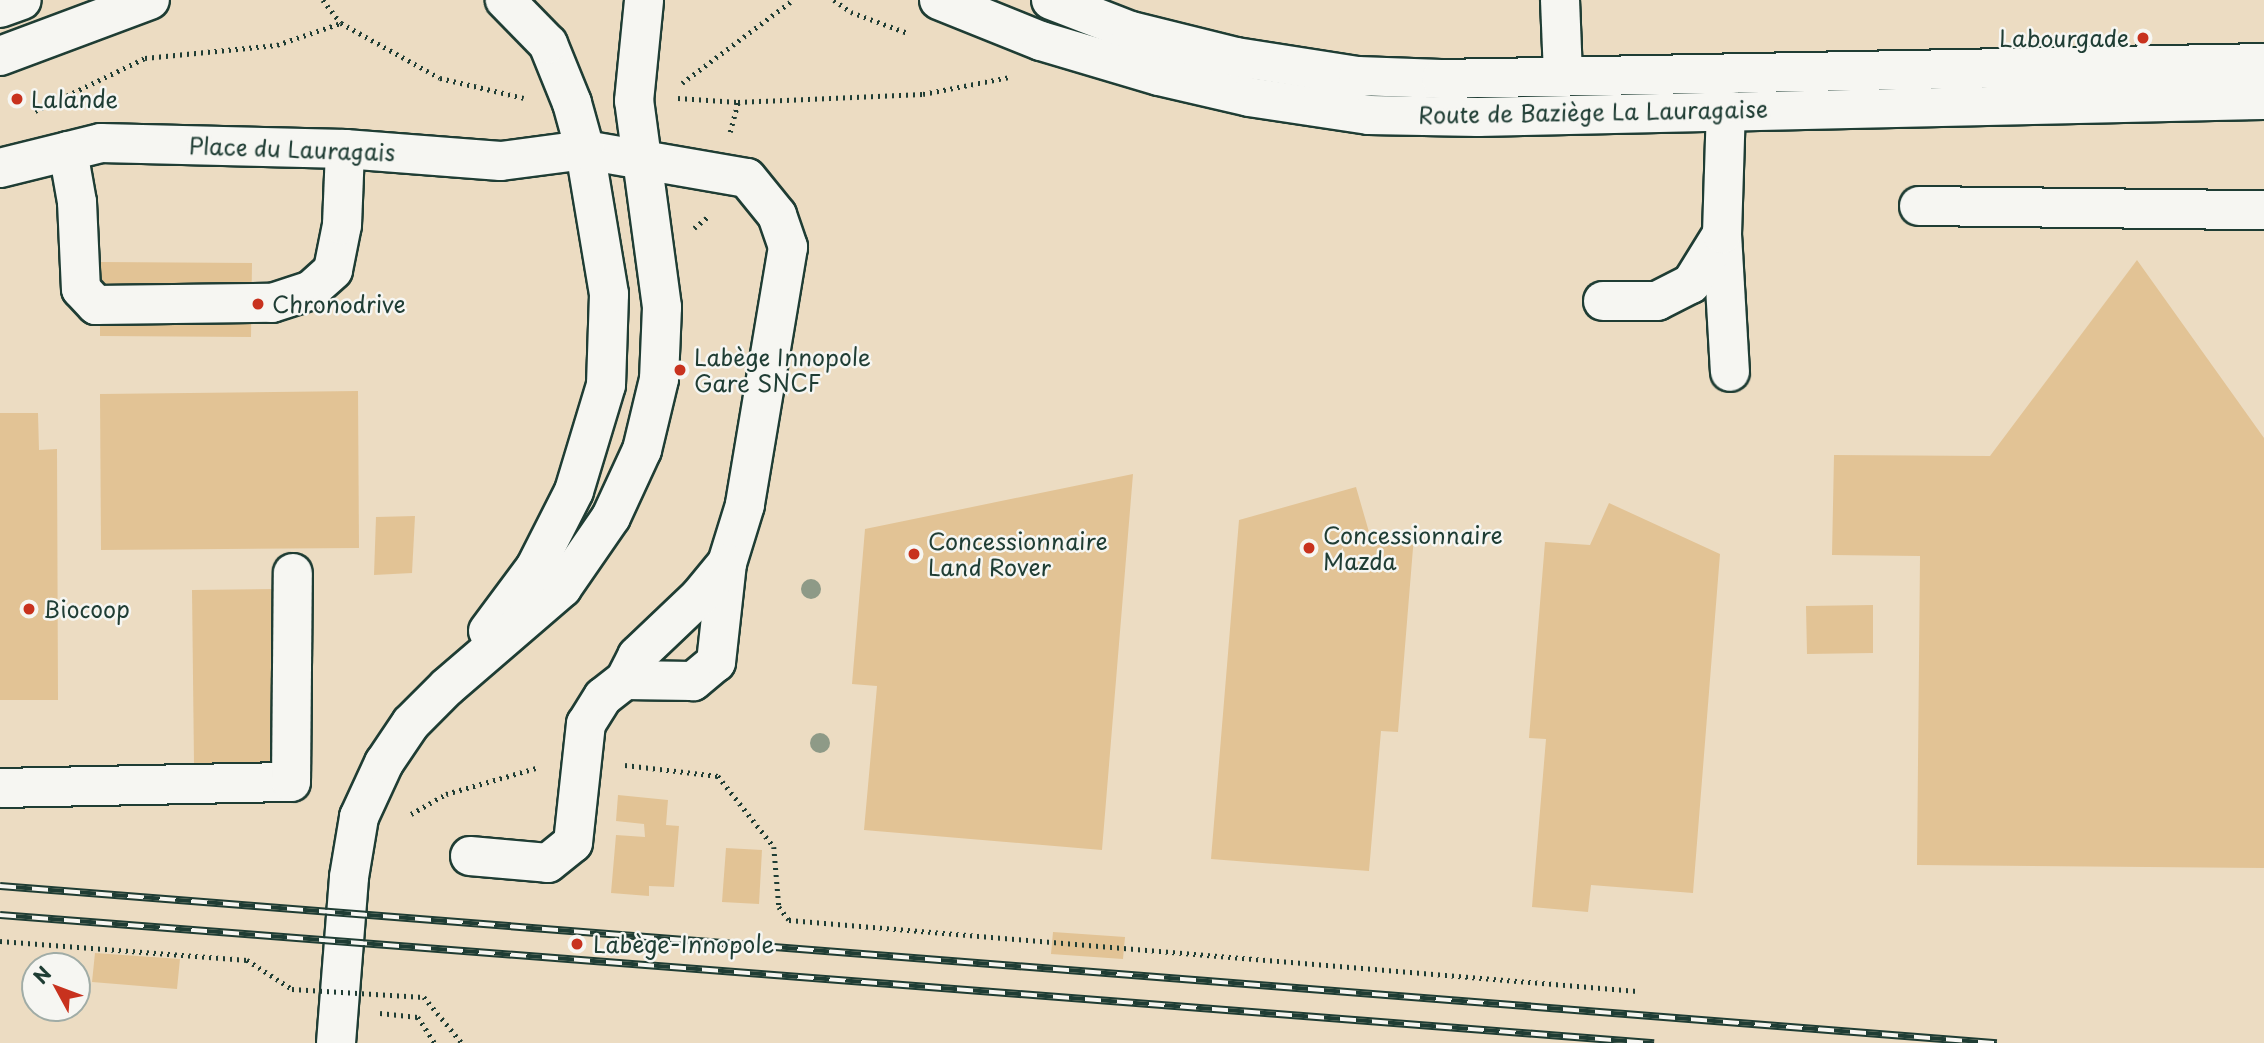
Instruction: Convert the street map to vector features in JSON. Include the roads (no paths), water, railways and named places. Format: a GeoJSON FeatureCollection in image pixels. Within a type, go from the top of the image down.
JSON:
{"type":"FeatureCollection","features":[{"type":"Feature","properties":{"kind":"street"},"geometry":{"type":"LineString","coordinates":[[0,8],[22,0]]}},
{"type":"Feature","properties":{"kind":"street"},"geometry":{"type":"LineString","coordinates":[[0,56],[150,0]]}},
{"type":"Feature","properties":{"kind":"street"},"geometry":{"type":"LineString","coordinates":[[447,687],[535,568],[574,491],[606,386],[609,294],[585,150],[548,44],[505,0]]}},
{"type":"Feature","properties":{"kind":"street"},"geometry":{"type":"LineString","coordinates":[[337,1030],[349,877],[359,817],[384,762],[411,723],[447,687],[562,588],[611,517],[642,450],[659,379],[662,307],[645,161],[634,101],[639,13],[644,0]]}},
{"type":"Feature","properties":{"kind":"street","name":"Route de Baziège La Lauragaise"},"geometry":{"type":"LineString","coordinates":[[939,0],[1041,41],[1159,76],[1249,97],[1369,115],[1478,117],[1726,109],[2264,100]]}},
{"type":"Feature","properties":{"kind":"street","name":"Route de Baziège La Lauragaise"},"geometry":{"type":"LineString","coordinates":[[1051,0],[1131,31],[1223,54],[1359,76],[1563,76],[2264,63]]}},
{"type":"Feature","properties":{"kind":"street"},"geometry":{"type":"LineString","coordinates":[[1560,0],[1563,76]]}},
{"type":"Feature","properties":{"kind":"street"},"geometry":{"type":"LineString","coordinates":[[1726,109],[1722,234],[1730,372]]}},
{"type":"Feature","properties":{"kind":"street","name":"Place du Lauragais"},"geometry":{"type":"LineString","coordinates":[[0,168],[101,144],[345,149],[501,162],[585,150],[747,178],[777,215],[788,247],[745,505],[727,563]]}},
{"type":"Feature","properties":{"kind":"street"},"geometry":{"type":"LineString","coordinates":[[68,151],[77,202],[81,289],[96,305],[259,304],[310,291],[333,270],[342,225],[345,149]]}},
{"type":"Feature","properties":{"kind":"street"},"geometry":{"type":"LineString","coordinates":[[1919,206],[2264,210]]}},
{"type":"Feature","properties":{"kind":"street"},"geometry":{"type":"LineString","coordinates":[[1603,301],[1657,300],[1691,284],[1722,234]]}},
{"type":"Feature","properties":{"kind":"street"},"geometry":{"type":"LineString","coordinates":[[470,856],[548,863],[573,843],[563,763],[603,697],[625,680],[637,656],[699,597],[727,563]]}},
{"type":"Feature","properties":{"kind":"street"},"geometry":{"type":"LineString","coordinates":[[625,680],[693,681],[716,662],[727,563]]}},
{"type":"Feature","properties":{"kind":"street"},"geometry":{"type":"LineString","coordinates":[[0,788],[291,782],[293,573]]}},
{"type":"Feature","properties":{"kind":"railway"},"geometry":{"type":"LineString","coordinates":[[0,886],[1997,1043]]}},
{"type":"Feature","properties":{"kind":"railway"},"geometry":{"type":"LineString","coordinates":[[0,915],[1654,1043]]}},
{"type":"Feature","properties":{"kind":"place","name":"Labourgade"},"geometry":{"type":"Point","coordinates":[2143,38]}},
{"type":"Feature","properties":{"kind":"place","name":"Lalande"},"geometry":{"type":"Point","coordinates":[17,99]}},
{"type":"Feature","properties":{"kind":"place","name":"Chronodrive"},"geometry":{"type":"Point","coordinates":[258,304]}},
{"type":"Feature","properties":{"kind":"place","name":"Labège Innopole Gare SNCF"},"geometry":{"type":"Point","coordinates":[680,370]}},
{"type":"Feature","properties":{"kind":"place","name":"Concessionnaire Mazda"},"geometry":{"type":"Point","coordinates":[1309,548]}},
{"type":"Feature","properties":{"kind":"place","name":"Concessionnaire Land Rover"},"geometry":{"type":"Point","coordinates":[914,554]}},
{"type":"Feature","properties":{"kind":"place","name":"Biocoop"},"geometry":{"type":"Point","coordinates":[29,609]}},
{"type":"Feature","properties":{"kind":"place","name":"Labège-Innopole"},"geometry":{"type":"Point","coordinates":[577,944]}}]}
